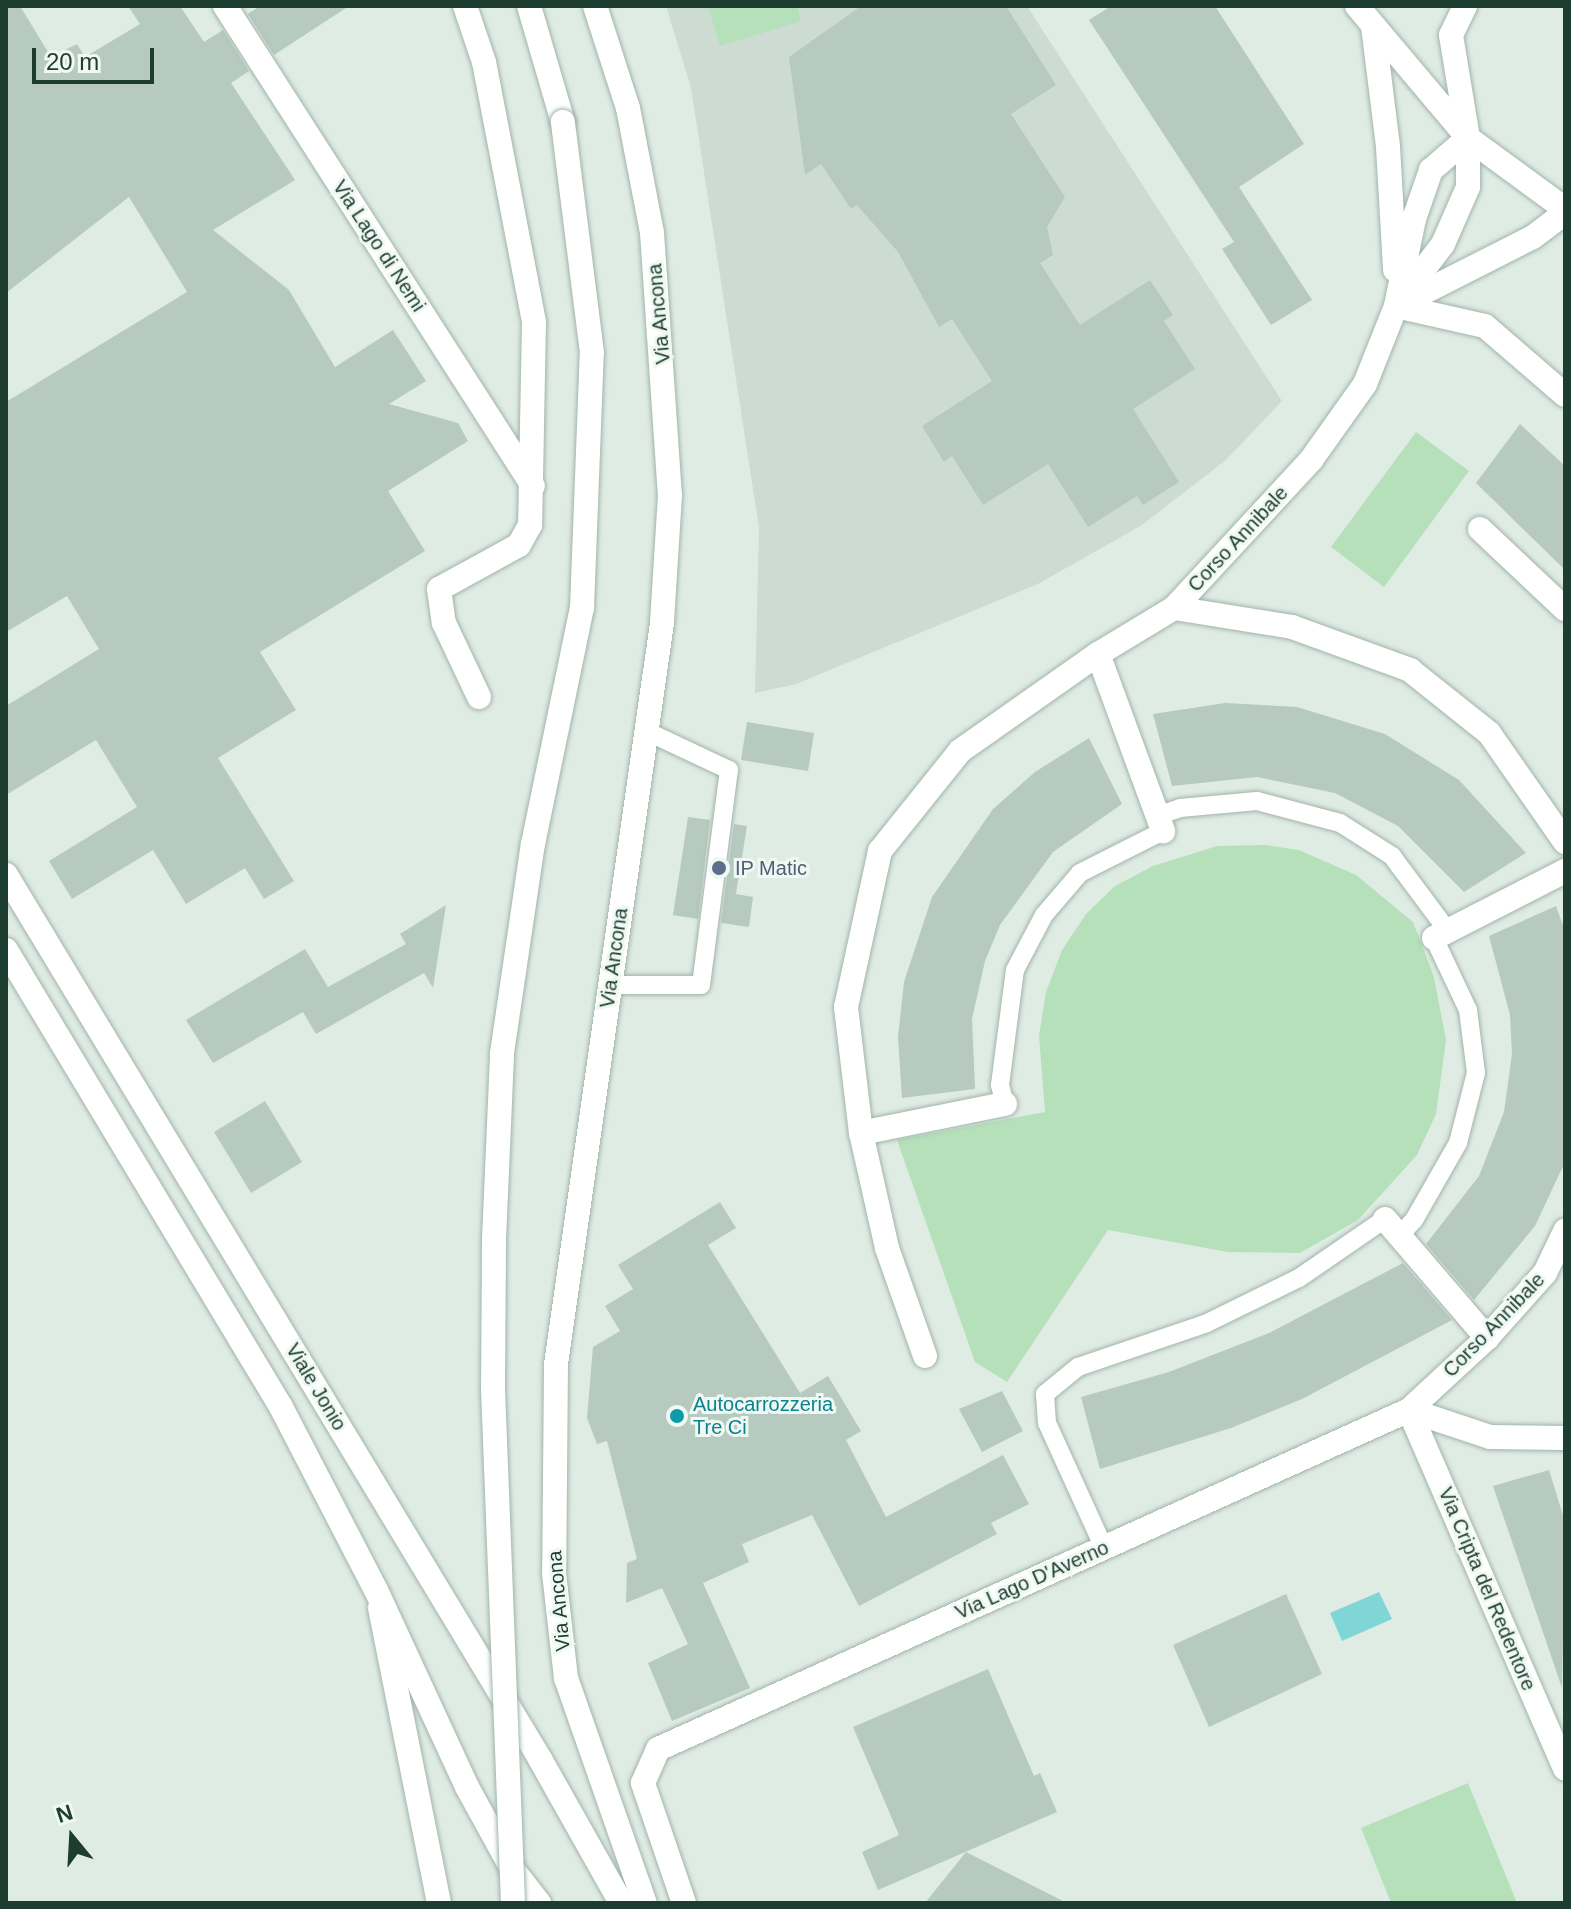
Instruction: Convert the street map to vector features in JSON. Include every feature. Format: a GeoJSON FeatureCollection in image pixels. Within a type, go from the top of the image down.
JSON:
{"type":"FeatureCollection","features":[{"type":"Feature","properties":{"kind":"street","name":"Via Lago di Nemi"},"geometry":{"type":"LineString","coordinates":[[225,6],[533,486]]}},
{"type":"Feature","properties":{"kind":"street"},"geometry":{"type":"LineString","coordinates":[[465,6],[484,62],[534,322],[530,525],[519,545],[439,589],[444,623],[479,697]]}},
{"type":"Feature","properties":{"kind":"street"},"geometry":{"type":"LineString","coordinates":[[513,1903],[493,1389],[494,1239],[502,1053],[533,844],[582,608],[592,353],[563,122],[529,6]]}},
{"type":"Feature","properties":{"kind":"street","name":"Via Ancona"},"geometry":{"type":"LineString","coordinates":[[595,6],[628,108],[652,233],[664,347],[670,495],[662,623],[556,1364],[554,1573],[566,1678],[645,1903]]}},
{"type":"Feature","properties":{"kind":"street"},"geometry":{"type":"LineString","coordinates":[[1357,6],[1468,138],[1565,211],[1520,244],[1396,306]]}},
{"type":"Feature","properties":{"kind":"street"},"geometry":{"type":"LineString","coordinates":[[1465,6],[1451,35],[1468,138]]}},
{"type":"Feature","properties":{"kind":"street","name":"Corso Annibale"},"geometry":{"type":"LineString","coordinates":[[1373,26],[1388,147],[1396,306]]}},
{"type":"Feature","properties":{"kind":"street","name":"Corso Annibale"},"geometry":{"type":"LineString","coordinates":[[1396,306],[1443,244],[1468,187],[1468,138]]}},
{"type":"Feature","properties":{"kind":"street","name":"Corso Annibale"},"geometry":{"type":"LineString","coordinates":[[1174,608],[1311,460],[1365,384],[1396,306],[1414,219],[1431,170],[1468,138]]}},
{"type":"Feature","properties":{"kind":"street"},"geometry":{"type":"LineString","coordinates":[[1396,306],[1485,326],[1565,395]]}},
{"type":"Feature","properties":{"kind":"street"},"geometry":{"type":"LineString","coordinates":[[1480,529],[1565,609]]}},
{"type":"Feature","properties":{"kind":"street"},"geometry":{"type":"LineString","coordinates":[[925,1356],[887,1248],[861,1133],[846,1007],[880,851],[960,751],[1098,654],[1174,608]]}},
{"type":"Feature","properties":{"kind":"street","name":"Corso Annibale"},"geometry":{"type":"LineString","coordinates":[[1174,608],[1292,627],[1410,670],[1489,733],[1565,842]]}},
{"type":"Feature","properties":{"kind":"street"},"geometry":{"type":"LineString","coordinates":[[1098,654],[1160,824]]}},
{"type":"Feature","properties":{"kind":"street"},"geometry":{"type":"LineString","coordinates":[[1441,935],[1565,871]]}},
{"type":"Feature","properties":{"kind":"street","name":"Viale Jonio"},"geometry":{"type":"LineString","coordinates":[[6,875],[540,1759],[621,1903]]}},
{"type":"Feature","properties":{"kind":"street","name":"Viale Jonio"},"geometry":{"type":"LineString","coordinates":[[6,950],[281,1407],[376,1590],[467,1787],[511,1867],[539,1903]]}},
{"type":"Feature","properties":{"kind":"street"},"geometry":{"type":"LineString","coordinates":[[861,1133],[1005,1104]]}},
{"type":"Feature","properties":{"kind":"street"},"geometry":{"type":"LineString","coordinates":[[1392,1228],[1487,1338]]}},
{"type":"Feature","properties":{"kind":"street","name":"Corso Annibale"},"geometry":{"type":"LineString","coordinates":[[1409,1410],[1487,1338],[1545,1273],[1565,1231]]}},
{"type":"Feature","properties":{"kind":"street"},"geometry":{"type":"LineString","coordinates":[[1409,1410],[1490,1437],[1565,1438]]}},
{"type":"Feature","properties":{"kind":"street","name":"Via Lago D'Averno"},"geometry":{"type":"LineString","coordinates":[[684,1903],[643,1783],[658,1749],[1409,1410]]}},
{"type":"Feature","properties":{"kind":"street","name":"Via Cripta del Redentore"},"geometry":{"type":"LineString","coordinates":[[1409,1410],[1565,1768]]}},
{"type":"Feature","properties":{"kind":"street","name":"Viale Jonio"},"geometry":{"type":"LineString","coordinates":[[376,1590],[439,1903]]}},
{"type":"Feature","properties":{"kind":"lane"},"geometry":{"type":"LineString","coordinates":[[610,985],[701,985],[729,770],[646,731]]}},
{"type":"Feature","properties":{"kind":"lane"},"geometry":{"type":"LineString","coordinates":[[1005,1104],[1000,1085],[1015,970],[1044,915],[1080,873],[1160,824],[1180,808],[1257,801],[1340,823],[1392,856],[1441,935],[1468,1010],[1476,1073],[1458,1143],[1414,1220],[1392,1228],[1207,1323],[1078,1367],[1045,1394],[1047,1423],[1104,1548]]}},
{"type":"Feature","properties":{"kind":"shaded area"},"geometry":{"type":"Polygon","coordinates":[[[666,6],[1027,6],[1282,401],[1226,460],[1142,525],[1038,584],[796,684],[755,693],[759,528],[691,88],[666,6]]]}},
{"type":"Feature","properties":{"kind":"green space"},"geometry":{"type":"Polygon","coordinates":[[[708,6],[797,6],[801,21],[720,46],[708,6]]]}},
{"type":"Feature","properties":{"kind":"green space"},"geometry":{"type":"Polygon","coordinates":[[[1416,432],[1469,471],[1384,587],[1331,547],[1416,432]]]}},
{"type":"Feature","properties":{"kind":"green space"},"geometry":{"type":"Polygon","coordinates":[[[1265,845],[1299,850],[1356,875],[1413,922],[1434,977],[1446,1040],[1436,1114],[1417,1155],[1358,1220],[1300,1253],[1228,1252],[1108,1230],[1007,1382],[975,1362],[897,1140],[1045,1112],[1039,1036],[1046,992],[1062,950],[1086,914],[1115,886],[1153,866],[1217,846],[1265,845]]]}},
{"type":"Feature","properties":{"kind":"green space"},"geometry":{"type":"Polygon","coordinates":[[[1468,1783],[1517,1903],[1391,1903],[1361,1828],[1468,1783]]]}},
{"type":"Feature","properties":{"kind":"water"},"geometry":{"type":"Polygon","coordinates":[[[1379,1592],[1392,1619],[1342,1641],[1330,1613],[1379,1592]]]}},
{"type":"Feature","properties":{"kind":"building"},"geometry":{"type":"Polygon","coordinates":[[[6,6],[20,6],[51,57],[77,44],[85,57],[140,24],[128,6],[180,6],[204,42],[223,30],[249,71],[231,83],[295,180],[213,230],[289,290],[335,367],[393,330],[426,381],[389,404],[458,423],[468,441],[388,491],[425,551],[260,652],[296,710],[218,758],[294,881],[264,899],[245,868],[186,904],[153,850],[72,899],[49,861],[137,807],[96,740],[6,795],[6,706],[99,649],[67,596],[6,632],[6,402],[187,292],[129,197],[6,293],[6,6]]]}},
{"type":"Feature","properties":{"kind":"building"},"geometry":{"type":"Polygon","coordinates":[[[260,6],[349,6],[274,55],[248,14],[260,6]]]}},
{"type":"Feature","properties":{"kind":"building"},"geometry":{"type":"Polygon","coordinates":[[[861,6],[1006,6],[1056,85],[1011,114],[1065,197],[1047,227],[1053,255],[1040,263],[1080,325],[1150,280],[1173,315],[1164,321],[1195,369],[1133,409],[1179,482],[1143,505],[1137,496],[1088,527],[1048,464],[983,505],[952,456],[944,462],[922,426],[992,381],[952,319],[939,327],[898,252],[857,205],[851,209],[821,164],[805,175],[789,57],[861,6]]]}},
{"type":"Feature","properties":{"kind":"building"},"geometry":{"type":"Polygon","coordinates":[[[1111,6],[1215,6],[1304,144],[1239,187],[1312,300],[1271,325],[1222,249],[1234,242],[1089,20],[1111,6]]]}},
{"type":"Feature","properties":{"kind":"building"},"geometry":{"type":"Polygon","coordinates":[[[1520,424],[1565,466],[1565,570],[1476,483],[1520,424]]]}},
{"type":"Feature","properties":{"kind":"building"},"geometry":{"type":"Polygon","coordinates":[[[1225,703],[1297,707],[1385,734],[1459,780],[1526,853],[1464,892],[1398,826],[1335,793],[1257,777],[1172,786],[1153,714],[1225,703]]]}},
{"type":"Feature","properties":{"kind":"building"},"geometry":{"type":"Polygon","coordinates":[[[747,722],[814,733],[808,771],[741,760],[747,722]]]}},
{"type":"Feature","properties":{"kind":"building"},"geometry":{"type":"Polygon","coordinates":[[[1089,738],[1122,804],[1053,852],[1000,925],[985,961],[972,1019],[975,1089],[902,1098],[898,1037],[904,982],[932,897],[993,809],[1035,772],[1089,738]]]}},
{"type":"Feature","properties":{"kind":"building"},"geometry":{"type":"Polygon","coordinates":[[[688,817],[710,820],[698,919],[673,915],[688,817]]]}},
{"type":"Feature","properties":{"kind":"building"},"geometry":{"type":"Polygon","coordinates":[[[734,824],[747,826],[736,894],[753,897],[749,927],[721,923],[734,824]]]}},
{"type":"Feature","properties":{"kind":"building"},"geometry":{"type":"Polygon","coordinates":[[[446,905],[433,988],[424,973],[316,1034],[303,1012],[213,1063],[186,1020],[305,949],[328,987],[406,944],[400,934],[446,905]]]}},
{"type":"Feature","properties":{"kind":"building"},"geometry":{"type":"Polygon","coordinates":[[[1556,906],[1565,931],[1565,1162],[1535,1226],[1474,1300],[1426,1244],[1479,1176],[1504,1112],[1512,1054],[1510,1015],[1489,936],[1556,906]]]}},
{"type":"Feature","properties":{"kind":"building"},"geometry":{"type":"Polygon","coordinates":[[[265,1101],[302,1162],[251,1193],[214,1132],[265,1101]]]}},
{"type":"Feature","properties":{"kind":"building"},"geometry":{"type":"Polygon","coordinates":[[[720,1202],[736,1228],[708,1245],[800,1393],[828,1376],[861,1431],[846,1440],[886,1517],[1003,1455],[1029,1504],[991,1523],[997,1534],[859,1606],[812,1515],[742,1544],[749,1562],[703,1583],[750,1688],[672,1721],[648,1663],[688,1644],[662,1588],[626,1603],[627,1563],[637,1559],[607,1441],[597,1444],[587,1418],[593,1347],[620,1331],[605,1306],[633,1289],[618,1265],[720,1202]]]}},
{"type":"Feature","properties":{"kind":"building"},"geometry":{"type":"Polygon","coordinates":[[[1403,1263],[1452,1320],[1302,1399],[1231,1428],[1100,1469],[1081,1397],[1169,1372],[1269,1333],[1403,1263]]]}},
{"type":"Feature","properties":{"kind":"building"},"geometry":{"type":"Polygon","coordinates":[[[1002,1391],[1023,1431],[982,1452],[959,1409],[1002,1391]]]}},
{"type":"Feature","properties":{"kind":"building"},"geometry":{"type":"Polygon","coordinates":[[[1549,1470],[1565,1522],[1562,1688],[1493,1486],[1549,1470]]]}},
{"type":"Feature","properties":{"kind":"building"},"geometry":{"type":"Polygon","coordinates":[[[1286,1594],[1322,1674],[1209,1727],[1173,1645],[1286,1594]]]}},
{"type":"Feature","properties":{"kind":"building"},"geometry":{"type":"Polygon","coordinates":[[[988,1669],[1034,1776],[1040,1773],[1057,1812],[878,1890],[862,1852],[899,1835],[853,1727],[988,1669]]]}},
{"type":"Feature","properties":{"kind":"building"},"geometry":{"type":"Polygon","coordinates":[[[966,1852],[1067,1903],[925,1903],[966,1852]]]}},
{"type":"Feature","properties":{"kind":"place","name":"IP Matic"},"geometry":{"type":"Point","coordinates":[719,868]}},
{"type":"Feature","properties":{"kind":"place","name":"Autocarrozzeria Tre Ci"},"geometry":{"type":"Point","coordinates":[677,1416]}}]}
